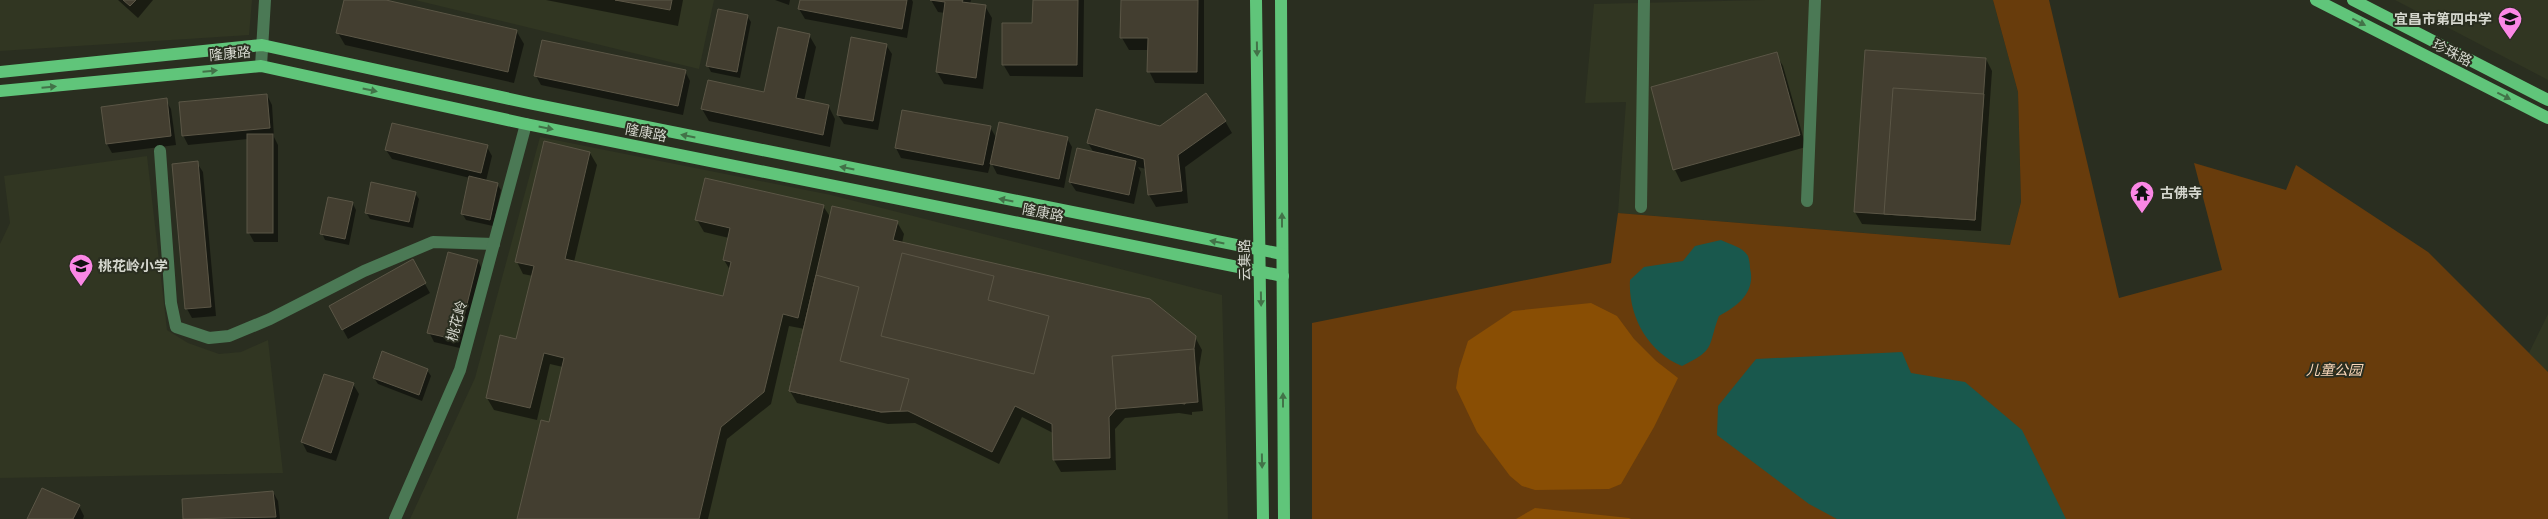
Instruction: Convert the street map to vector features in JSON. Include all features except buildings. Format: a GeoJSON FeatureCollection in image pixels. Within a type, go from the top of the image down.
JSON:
{"type":"FeatureCollection","features":[{"type":"Feature","properties":{"kind":"main road","name":"云集路"},"geometry":{"type":"LineString","coordinates":[[1256,0],[1263,519]]}},
{"type":"Feature","properties":{"kind":"main road"},"geometry":{"type":"LineString","coordinates":[[1281,0],[1284,519]]}},
{"type":"Feature","properties":{"kind":"main road","name":"珍珠路"},"geometry":{"type":"LineString","coordinates":[[2316,0],[2548,118]]}},
{"type":"Feature","properties":{"kind":"main road","name":"珍珠路"},"geometry":{"type":"LineString","coordinates":[[2353,0],[2548,100]]}},
{"type":"Feature","properties":{"kind":"main road","name":"隆康路"},"geometry":{"type":"LineString","coordinates":[[0,72],[262,45],[543,106],[1282,254]]}},
{"type":"Feature","properties":{"kind":"main road","name":"隆康路"},"geometry":{"type":"LineString","coordinates":[[0,91],[261,66],[526,124],[1283,276]]}},
{"type":"Feature","properties":{"kind":"street"},"geometry":{"type":"LineString","coordinates":[[261,66],[265,0]]}},
{"type":"Feature","properties":{"kind":"street"},"geometry":{"type":"LineString","coordinates":[[1641,207],[1644,0]]}},
{"type":"Feature","properties":{"kind":"street"},"geometry":{"type":"LineString","coordinates":[[1807,201],[1815,0]]}},
{"type":"Feature","properties":{"kind":"street","name":"桃花岭"},"geometry":{"type":"LineString","coordinates":[[395,519],[460,370],[526,124]]}},
{"type":"Feature","properties":{"kind":"street"},"geometry":{"type":"LineString","coordinates":[[160,151],[171,303],[176,327],[192,333],[210,338],[229,336],[270,318],[364,271],[433,242],[494,244]]}},
{"type":"Feature","properties":{"kind":"shaded area"},"geometry":{"type":"Polygon","coordinates":[[[0,0],[252,0],[249,35],[0,51],[0,0]]]}},
{"type":"Feature","properties":{"kind":"shaded area"},"geometry":{"type":"Polygon","coordinates":[[[415,0],[714,0],[699,69],[415,0]]]}},
{"type":"Feature","properties":{"kind":"shaded area"},"geometry":{"type":"Polygon","coordinates":[[[1765,0],[1993,0],[2018,92],[2021,202],[2010,245],[1618,213],[1626,102],[1585,103],[1594,4],[1765,0]]]}},
{"type":"Feature","properties":{"kind":"shaded area","name":"宜昌市第四中学"},"geometry":{"type":"Polygon","coordinates":[[[2395,0],[2548,0],[2548,80],[2395,0]]]}},
{"type":"Feature","properties":{"kind":"shaded area"},"geometry":{"type":"Polygon","coordinates":[[[540,137],[831,195],[1222,295],[1228,519],[410,519],[475,378],[540,137]]]}},
{"type":"Feature","properties":{"kind":"shaded area","name":"桃花岭小学"},"geometry":{"type":"Polygon","coordinates":[[[147,156],[167,330],[188,343],[219,354],[241,352],[268,340],[283,473],[0,478],[0,244],[10,223],[4,176],[147,156]]]}},
{"type":"Feature","properties":{"kind":"shaded area"},"geometry":{"type":"Polygon","coordinates":[[[1591,303],[1617,316],[1634,339],[1656,361],[1678,378],[1654,427],[1621,484],[1609,489],[1535,490],[1522,486],[1510,476],[1477,432],[1456,388],[1459,369],[1468,341],[1513,311],[1591,303]]]}},
{"type":"Feature","properties":{"kind":"shaded area"},"geometry":{"type":"Polygon","coordinates":[[[2548,314],[2548,372],[2529,353],[2548,314]]]}},
{"type":"Feature","properties":{"kind":"shaded area"},"geometry":{"type":"Polygon","coordinates":[[[1535,508],[1629,518],[1631,519],[1516,519],[1535,508]]]}},
{"type":"Feature","properties":{"kind":"green space","name":"儿童公园"},"geometry":{"type":"Polygon","coordinates":[[[1993,0],[2049,0],[2119,298],[2222,270],[2194,163],[2286,190],[2296,165],[2428,252],[2548,372],[2548,519],[1312,519],[1312,323],[1611,263],[1618,213],[2010,245],[2021,202],[2018,92],[1993,0]]]}},
{"type":"Feature","properties":{"kind":"water"},"geometry":{"type":"Polygon","coordinates":[[[1721,240],[1739,248],[1748,256],[1751,277],[1748,291],[1739,303],[1719,316],[1706,351],[1682,366],[1659,352],[1642,331],[1632,307],[1630,280],[1644,267],[1683,261],[1695,246],[1721,240]]]}},
{"type":"Feature","properties":{"kind":"water"},"geometry":{"type":"Polygon","coordinates":[[[1902,352],[1911,373],[1965,382],[2022,430],[2066,519],[1837,519],[1809,504],[1717,435],[1718,406],[1756,359],[1902,352]]]}},
{"type":"Feature","properties":{"kind":"place","name":"宜昌市第四中学"},"geometry":{"type":"Point","coordinates":[2510,40]}},
{"type":"Feature","properties":{"kind":"place","name":"古佛寺"},"geometry":{"type":"Point","coordinates":[2142,214]}},
{"type":"Feature","properties":{"kind":"place","name":"桃花岭小学"},"geometry":{"type":"Point","coordinates":[81,287]}}]}
